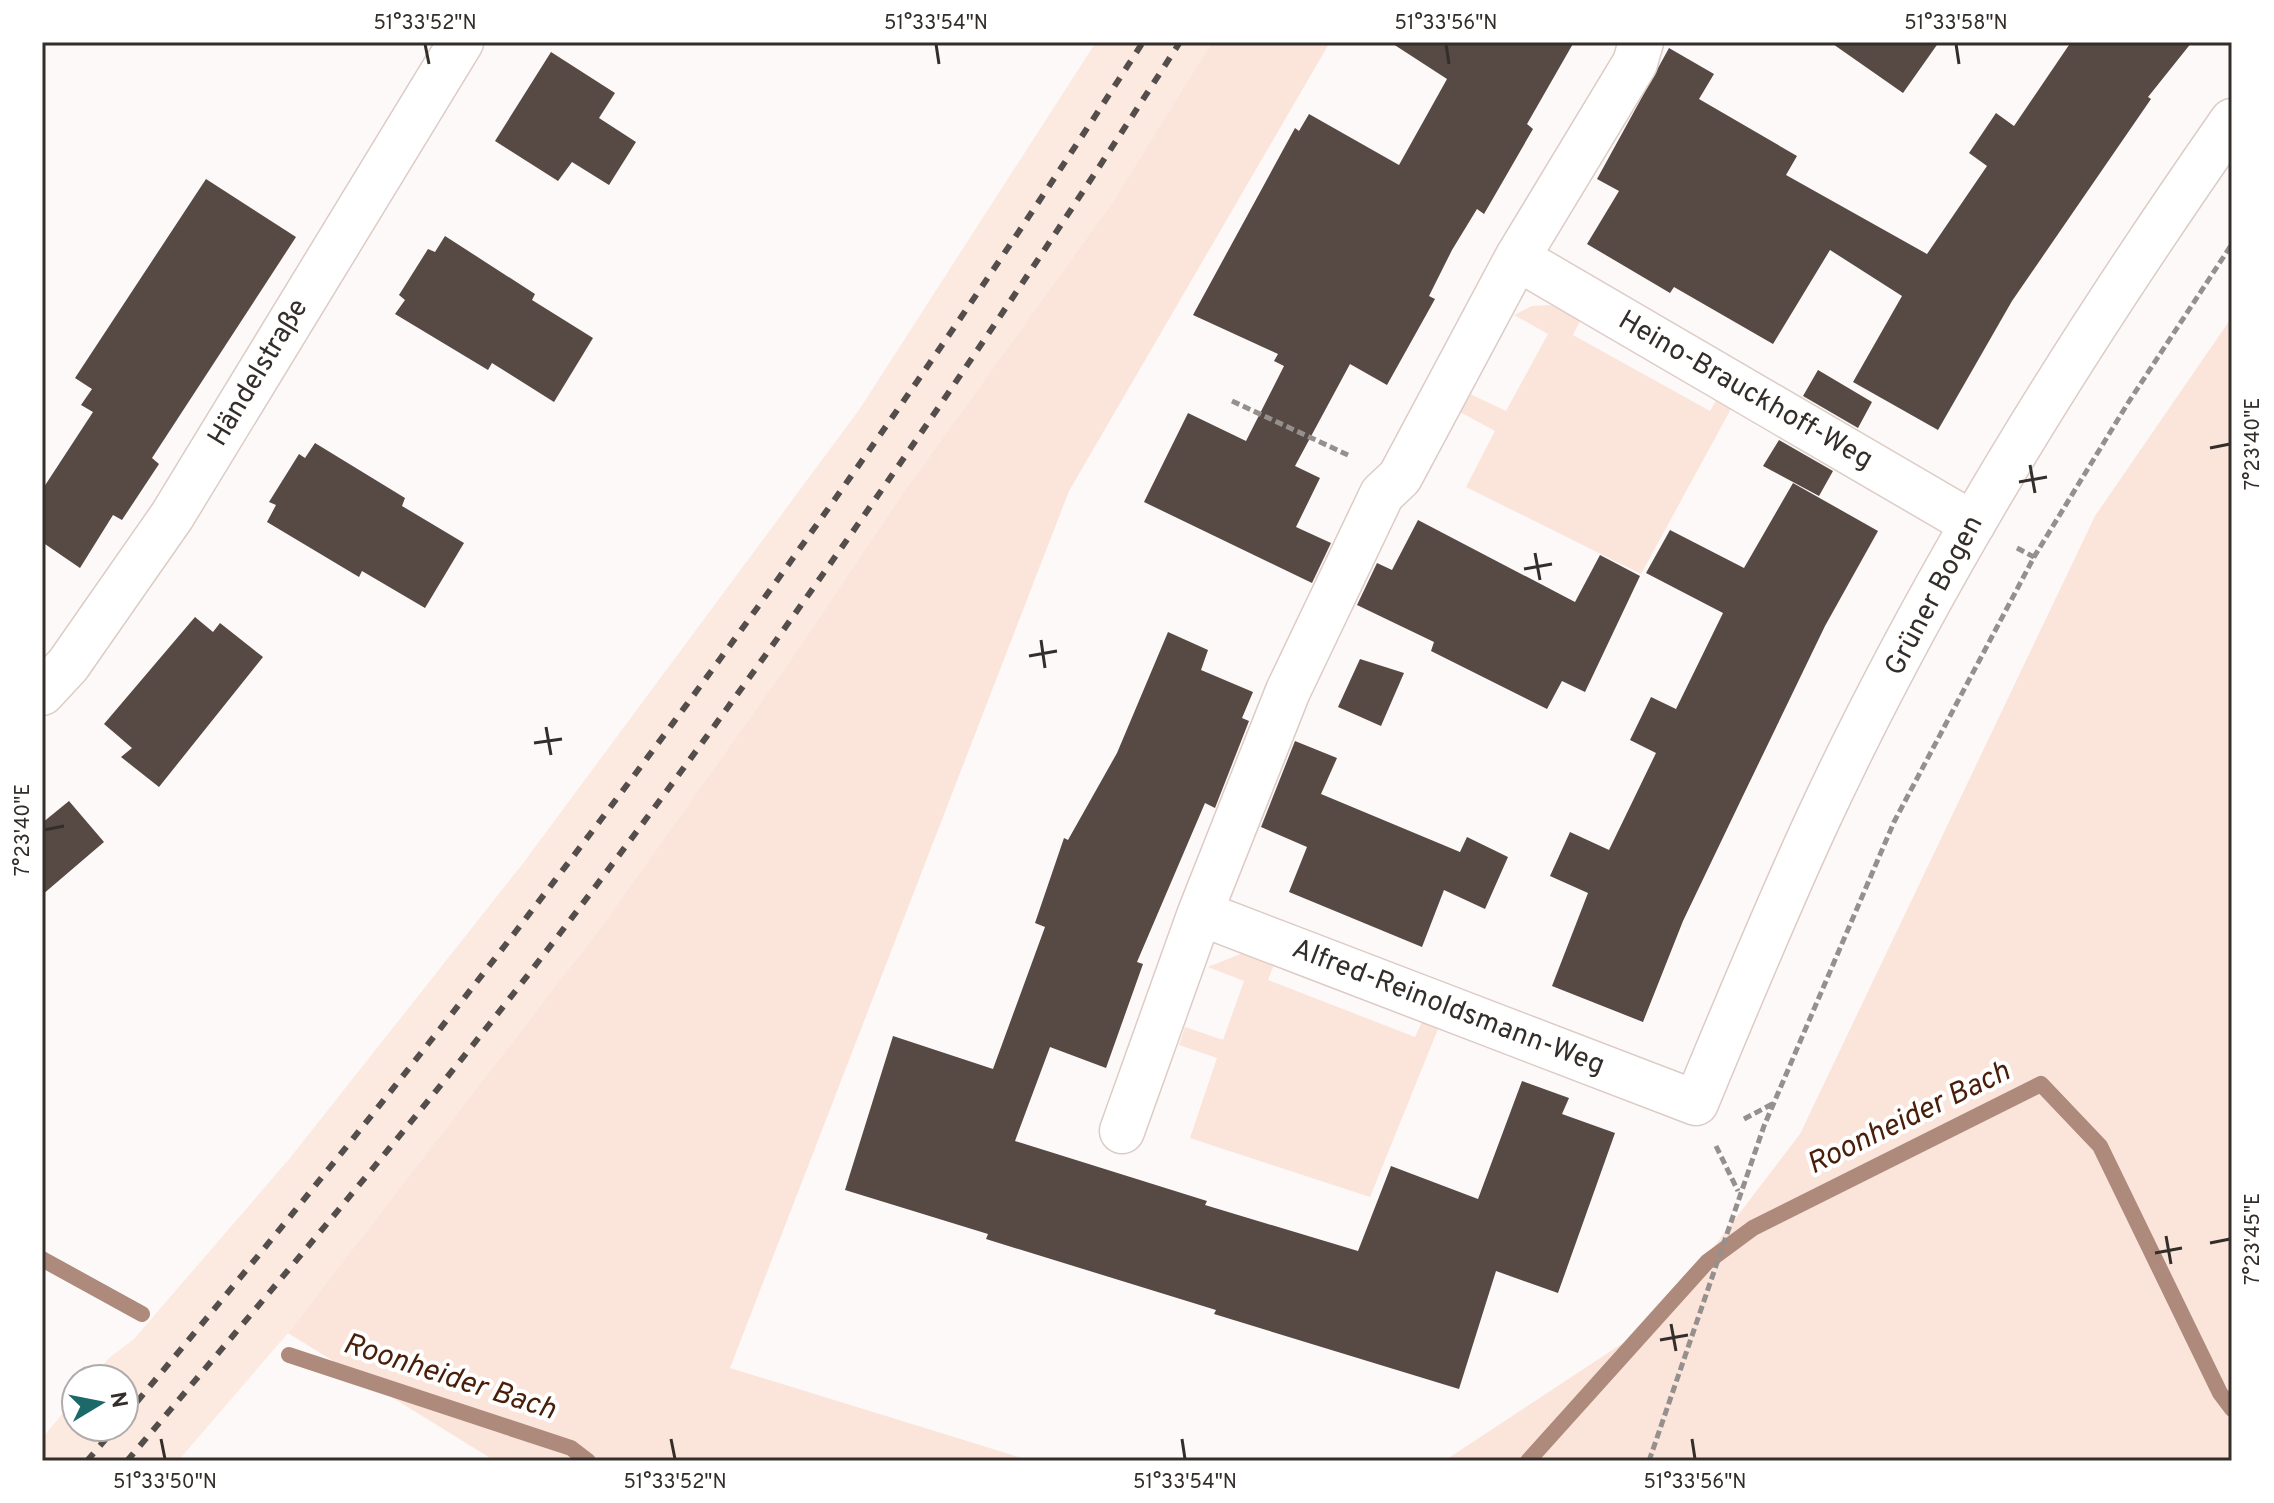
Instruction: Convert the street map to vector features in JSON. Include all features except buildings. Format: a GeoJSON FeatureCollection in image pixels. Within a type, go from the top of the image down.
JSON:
{"type":"FeatureCollection","features":[{"type":"Feature","properties":{"kind":"street","name":"Händelstraße"},"geometry":{"type":"LineString","coordinates":[[42,693],[68,665],[172,516],[461,42]]}},
{"type":"Feature","properties":{"kind":"street"},"geometry":{"type":"LineString","coordinates":[[1122,1131],[1200,913],[1288,691],[1382,494],[1400,477],[1517,258],[1638,53]]}},
{"type":"Feature","properties":{"kind":"street","name":"Grüner Bogen"},"geometry":{"type":"LineString","coordinates":[[1704,1119],[1814,828],[1973,524],[2062,372],[2232,121]]}},
{"type":"Feature","properties":{"kind":"street","name":"Heino-Brauckhoff-Weg"},"geometry":{"type":"LineString","coordinates":[[1517,258],[1973,524]]}},
{"type":"Feature","properties":{"kind":"street","name":"Alfred-Reinoldsmann-Weg"},"geometry":{"type":"LineString","coordinates":[[1200,913],[1704,1119]]}},
{"type":"Feature","properties":{"kind":"path"},"geometry":{"type":"LineString","coordinates":[[1649,1461],[1706,1300],[1739,1192],[1901,808],[2034,557],[2128,403],[2232,244]]}},
{"type":"Feature","properties":{"kind":"path"},"geometry":{"type":"LineString","coordinates":[[1232,401],[1400,477]]}},
{"type":"Feature","properties":{"kind":"path"},"geometry":{"type":"LineString","coordinates":[[1704,1119],[1739,1192]]}},
{"type":"Feature","properties":{"kind":"shaded area"},"geometry":{"type":"Polygon","coordinates":[[[1096,42],[1212,42],[1112,203],[901,496],[786,667],[602,926],[288,1333],[178,1461],[42,1461],[42,1438],[60,1417],[60,1443],[140,1443],[140,1363],[105,1363],[134,1339],[290,1158],[524,862],[859,410],[1096,42]]]}},
{"type":"Feature","properties":{"kind":"shaded area"},"geometry":{"type":"Polygon","coordinates":[[[1212,42],[1330,42],[1069,491],[730,1368],[1032,1461],[495,1461],[288,1333],[602,926],[786,667],[901,496],[1112,203],[1212,42]]]}},
{"type":"Feature","properties":{"kind":"shaded area"},"geometry":{"type":"Polygon","coordinates":[[[1550,305],[1581,319],[1573,335],[1710,411],[1717,399],[1732,407],[1641,574],[1466,487],[1495,431],[1460,412],[1470,394],[1506,411],[1548,334],[1514,315],[1532,306],[1550,305]]]}},
{"type":"Feature","properties":{"kind":"shaded area"},"geometry":{"type":"Polygon","coordinates":[[[2232,317],[2232,1461],[1444,1461],[1658,1320],[1800,1134],[2095,516],[2232,317]]]}},
{"type":"Feature","properties":{"kind":"shaded area"},"geometry":{"type":"Polygon","coordinates":[[[1243,953],[1274,964],[1268,980],[1415,1037],[1422,1022],[1438,1029],[1370,1197],[1190,1138],[1217,1058],[1179,1045],[1185,1027],[1223,1040],[1244,981],[1208,967],[1243,953]]]}},
{"type":"Feature","properties":{"kind":"waterway","name":"Roonheider Bach"},"geometry":{"type":"LineString","coordinates":[[1528,1461],[1707,1262],[1753,1228],[2041,1084],[2100,1146],[2220,1393],[2232,1409]]}},
{"type":"Feature","properties":{"kind":"waterway","name":"Roonheider Bach"},"geometry":{"type":"LineString","coordinates":[[42,1259],[142,1314]]}},
{"type":"Feature","properties":{"kind":"waterway","name":"Roonheider Bach"},"geometry":{"type":"LineString","coordinates":[[289,1355],[571,1448],[588,1461]]}},
{"type":"Feature","properties":{"kind":"railway"},"geometry":{"type":"LineString","coordinates":[[140,1398],[395,1086],[656,746],[906,398],[1143,42]]}},
{"type":"Feature","properties":{"kind":"railway"},"geometry":{"type":"LineString","coordinates":[[127,1461],[412,1120],[523,981],[656,805],[811,591],[962,373],[1180,42]]}},
{"type":"Feature","properties":{"kind":"railway"},"geometry":{"type":"LineString","coordinates":[[87,1461],[102,1443]]}}]}
